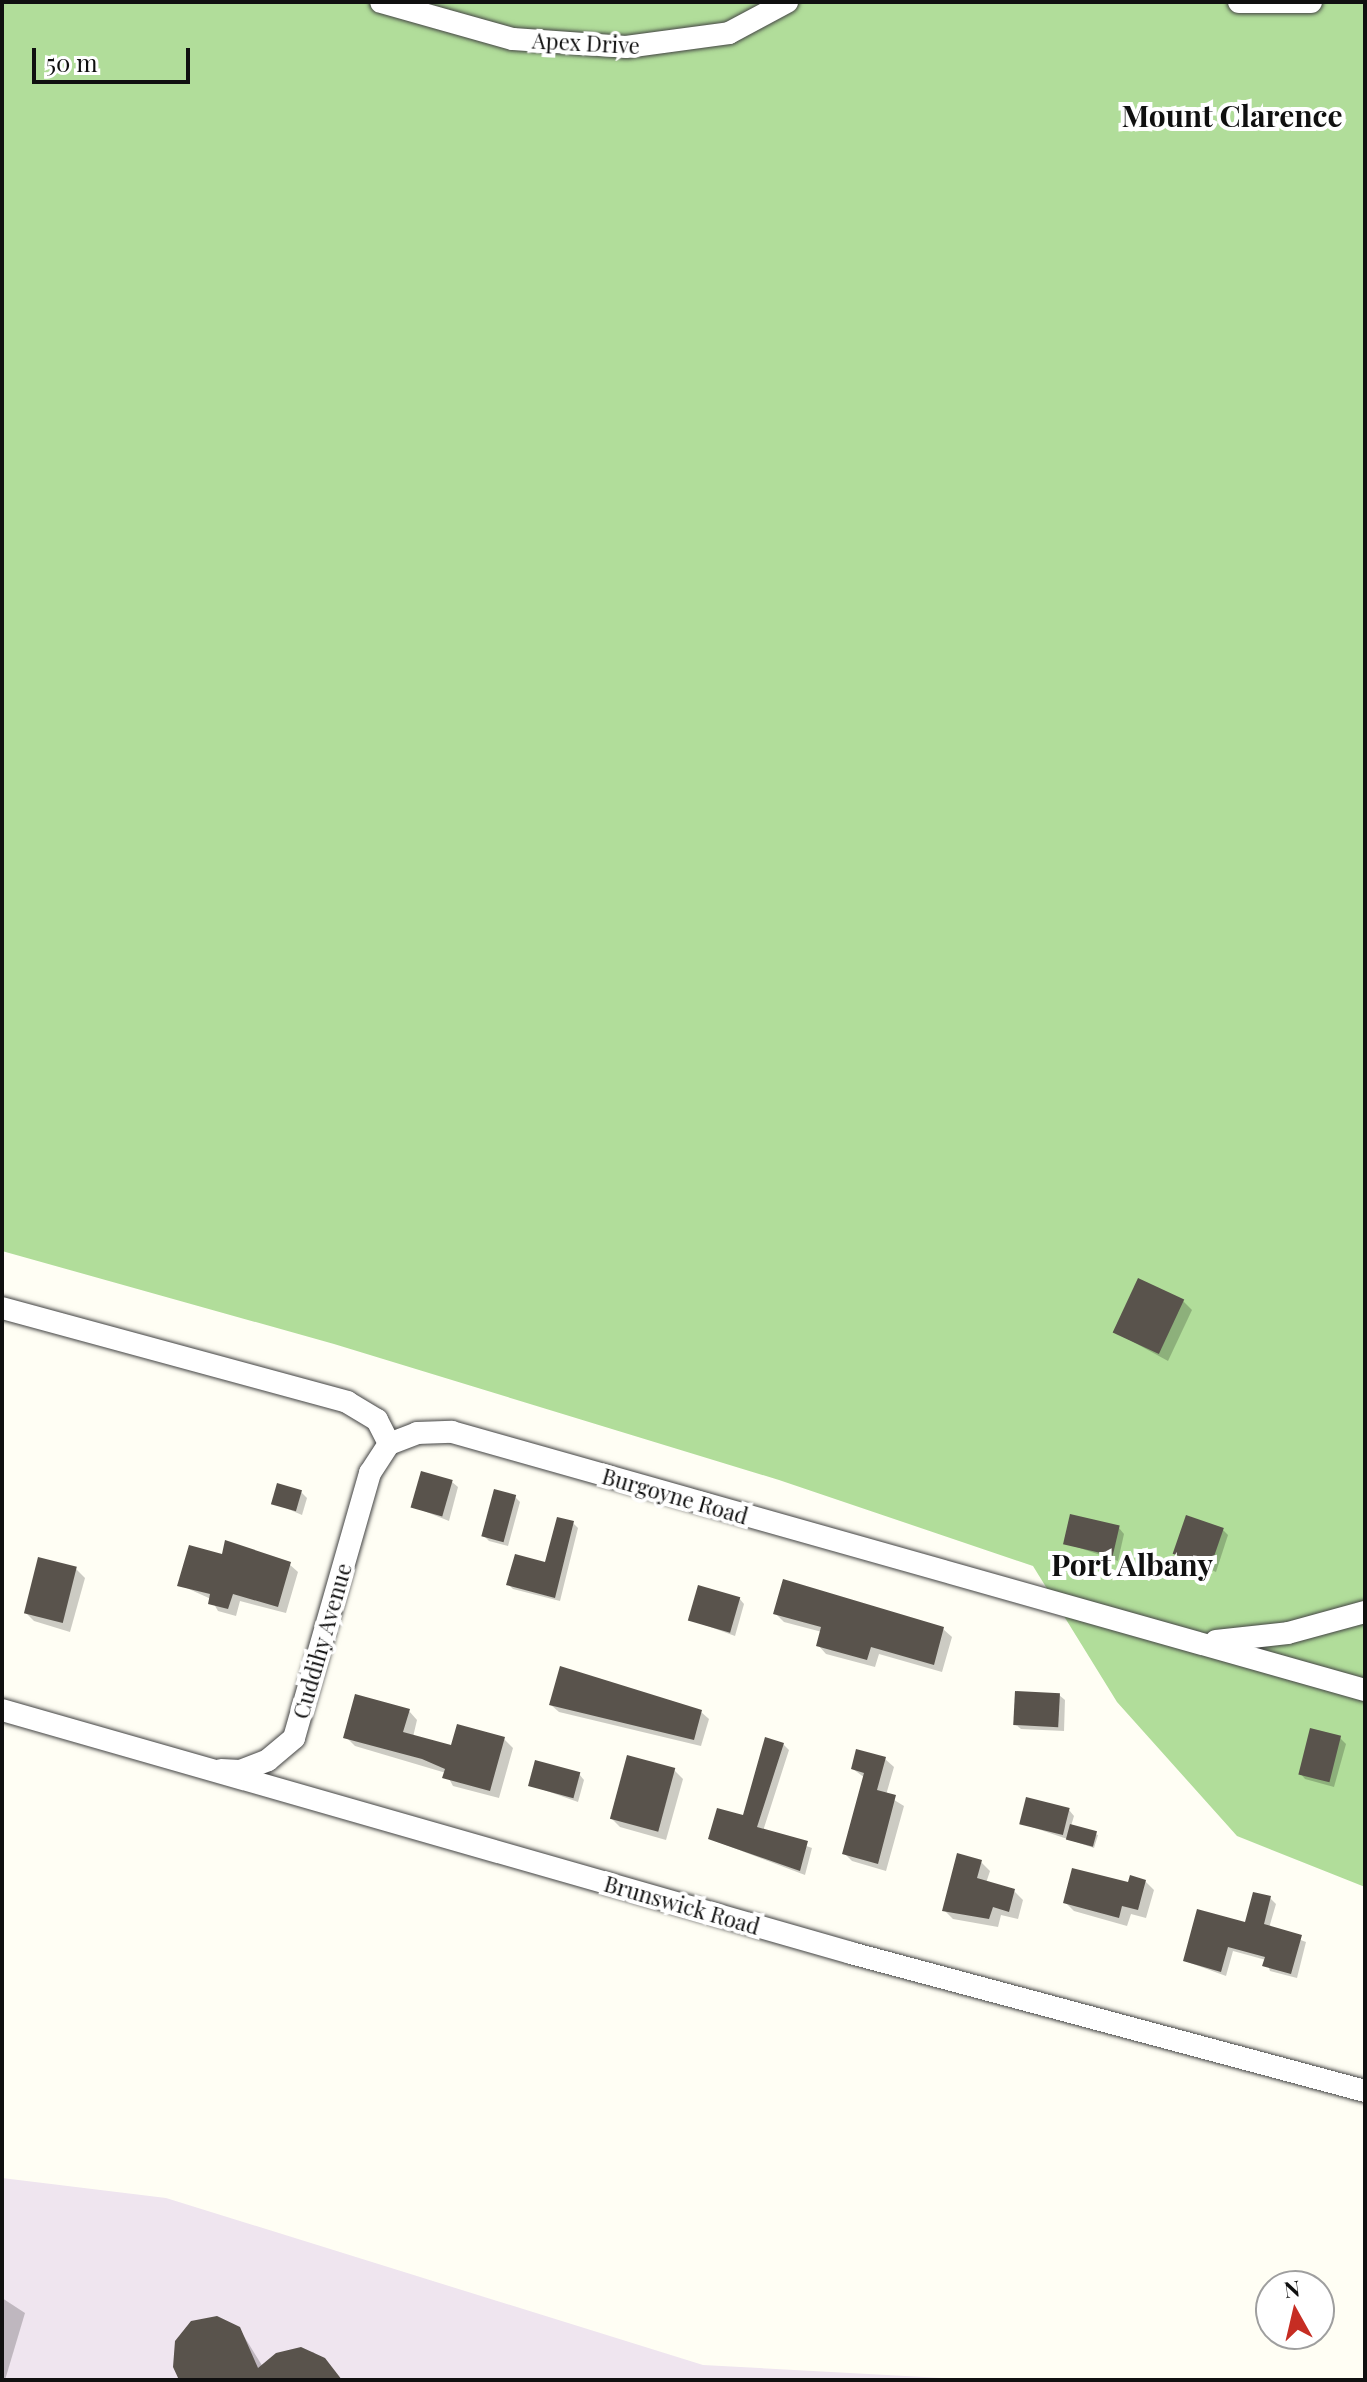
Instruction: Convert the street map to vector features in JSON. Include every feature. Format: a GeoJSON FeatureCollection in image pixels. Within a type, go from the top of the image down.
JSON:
{"type":"FeatureCollection","features":[{"type":"Feature","properties":{"kind":"street","name":"Apex Drive"},"geometry":{"type":"LineString","coordinates":[[381,2],[513,39],[626,47],[717,37],[787,2]]}},
{"type":"Feature","properties":{"kind":"street"},"geometry":{"type":"LineString","coordinates":[[1239,2],[1311,2]]}},
{"type":"Feature","properties":{"kind":"street"},"geometry":{"type":"LineString","coordinates":[[2,1308],[347,1402],[377,1420],[389,1444]]}},
{"type":"Feature","properties":{"kind":"street","name":"Burgoyne Road"},"geometry":{"type":"LineString","coordinates":[[389,1444],[417,1433],[452,1432],[1098,1618],[1207,1643],[1365,1690]]}},
{"type":"Feature","properties":{"kind":"street","name":"Cuddihy Avenue"},"geometry":{"type":"LineString","coordinates":[[196,1769],[240,1771],[268,1760],[294,1738],[370,1473],[389,1444]]}},
{"type":"Feature","properties":{"kind":"street"},"geometry":{"type":"LineString","coordinates":[[1207,1643],[1288,1633],[1365,1612]]}},
{"type":"Feature","properties":{"kind":"street","name":"Brunswick Road"},"geometry":{"type":"LineString","coordinates":[[2,1710],[196,1769],[1365,2091]]}},
{"type":"Feature","properties":{"kind":"shaded area"},"geometry":{"type":"Polygon","coordinates":[[[2,2178],[166,2198],[703,2365],[979,2380],[2,2380],[2,2178]]]}},
{"type":"Feature","properties":{"kind":"green space"},"geometry":{"type":"Polygon","coordinates":[[[2,2],[1365,2],[1365,1887],[1237,1836],[1117,1702],[1033,1566],[779,1480],[334,1344],[2,1251],[2,2]]]}},
{"type":"Feature","properties":{"kind":"building"},"geometry":{"type":"Polygon","coordinates":[[[1138,1278],[1184,1300],[1159,1354],[1113,1332],[1138,1278]]]}},
{"type":"Feature","properties":{"kind":"building"},"geometry":{"type":"Polygon","coordinates":[[[421,1471],[453,1480],[442,1517],[411,1508],[421,1471]]]}},
{"type":"Feature","properties":{"kind":"building"},"geometry":{"type":"Polygon","coordinates":[[[277,1483],[302,1490],[296,1511],[271,1504],[277,1483]]]}},
{"type":"Feature","properties":{"kind":"building"},"geometry":{"type":"Polygon","coordinates":[[[494,1489],[516,1495],[504,1542],[481,1536],[494,1489]]]}},
{"type":"Feature","properties":{"kind":"building"},"geometry":{"type":"Polygon","coordinates":[[[1070,1514],[1120,1525],[1113,1556],[1063,1544],[1070,1514]]]}},
{"type":"Feature","properties":{"kind":"building"},"geometry":{"type":"Polygon","coordinates":[[[1186,1515],[1224,1528],[1210,1567],[1173,1554],[1186,1515]]]}},
{"type":"Feature","properties":{"kind":"building"},"geometry":{"type":"Polygon","coordinates":[[[557,1517],[574,1521],[555,1598],[506,1585],[515,1554],[545,1562],[557,1517]]]}},
{"type":"Feature","properties":{"kind":"building"},"geometry":{"type":"Polygon","coordinates":[[[225,1540],[291,1562],[278,1607],[233,1594],[228,1609],[208,1604],[210,1594],[177,1586],[189,1545],[222,1554],[225,1540]]]}},
{"type":"Feature","properties":{"kind":"building"},"geometry":{"type":"Polygon","coordinates":[[[38,1557],[77,1567],[63,1623],[24,1613],[38,1557]]]}},
{"type":"Feature","properties":{"kind":"building"},"geometry":{"type":"Polygon","coordinates":[[[783,1579],[944,1627],[934,1665],[871,1647],[867,1660],[816,1646],[821,1627],[773,1614],[783,1579]]]}},
{"type":"Feature","properties":{"kind":"building"},"geometry":{"type":"Polygon","coordinates":[[[698,1585],[740,1597],[730,1633],[688,1621],[698,1585]]]}},
{"type":"Feature","properties":{"kind":"building"},"geometry":{"type":"Polygon","coordinates":[[[560,1666],[702,1710],[694,1740],[549,1705],[560,1666]]]}},
{"type":"Feature","properties":{"kind":"building"},"geometry":{"type":"Polygon","coordinates":[[[1015,1691],[1060,1693],[1058,1727],[1013,1725],[1015,1691]]]}},
{"type":"Feature","properties":{"kind":"building"},"geometry":{"type":"Polygon","coordinates":[[[355,1694],[410,1709],[403,1732],[451,1745],[457,1724],[505,1737],[490,1791],[442,1778],[445,1769],[422,1759],[343,1738],[355,1694]]]}},
{"type":"Feature","properties":{"kind":"building"},"geometry":{"type":"Polygon","coordinates":[[[1310,1728],[1341,1736],[1329,1782],[1298,1775],[1310,1728]]]}},
{"type":"Feature","properties":{"kind":"building"},"geometry":{"type":"Polygon","coordinates":[[[765,1737],[784,1743],[757,1827],[808,1841],[800,1871],[708,1839],[717,1808],[743,1815],[765,1737]]]}},
{"type":"Feature","properties":{"kind":"building"},"geometry":{"type":"Polygon","coordinates":[[[856,1749],[886,1757],[877,1790],[896,1795],[878,1864],[842,1854],[864,1773],[851,1769],[856,1749]]]}},
{"type":"Feature","properties":{"kind":"building"},"geometry":{"type":"Polygon","coordinates":[[[627,1755],[675,1768],[658,1832],[610,1819],[627,1755]]]}},
{"type":"Feature","properties":{"kind":"building"},"geometry":{"type":"Polygon","coordinates":[[[535,1760],[580,1772],[573,1798],[528,1786],[535,1760]]]}},
{"type":"Feature","properties":{"kind":"building"},"geometry":{"type":"Polygon","coordinates":[[[1026,1797],[1070,1808],[1063,1835],[1019,1824],[1026,1797]]]}},
{"type":"Feature","properties":{"kind":"building"},"geometry":{"type":"Polygon","coordinates":[[[1070,1824],[1097,1831],[1093,1847],[1066,1839],[1070,1824]]]}},
{"type":"Feature","properties":{"kind":"building"},"geometry":{"type":"Polygon","coordinates":[[[957,1853],[982,1860],[977,1878],[1015,1889],[1009,1912],[993,1907],[989,1919],[942,1911],[957,1853]]]}},
{"type":"Feature","properties":{"kind":"building"},"geometry":{"type":"Polygon","coordinates":[[[1072,1868],[1128,1882],[1130,1875],[1146,1880],[1138,1910],[1122,1906],[1119,1918],[1063,1903],[1072,1868]]]}},
{"type":"Feature","properties":{"kind":"building"},"geometry":{"type":"Polygon","coordinates":[[[1253,1892],[1271,1896],[1264,1924],[1302,1935],[1291,1974],[1262,1966],[1265,1957],[1228,1947],[1221,1972],[1183,1961],[1197,1909],[1245,1922],[1253,1892]]]}},
{"type":"Feature","properties":{"kind":"building"},"geometry":{"type":"Polygon","coordinates":[[[217,2316],[240,2327],[258,2368],[276,2353],[301,2347],[325,2358],[342,2380],[179,2380],[173,2367],[175,2341],[191,2321],[217,2316]]]}},
{"type":"Feature","properties":{"kind":"district","name":"Mount Clarence"},"geometry":{"type":"Point","coordinates":[1232,115]}},
{"type":"Feature","properties":{"kind":"district","name":"Port Albany"},"geometry":{"type":"Point","coordinates":[1132,1564]}}]}
